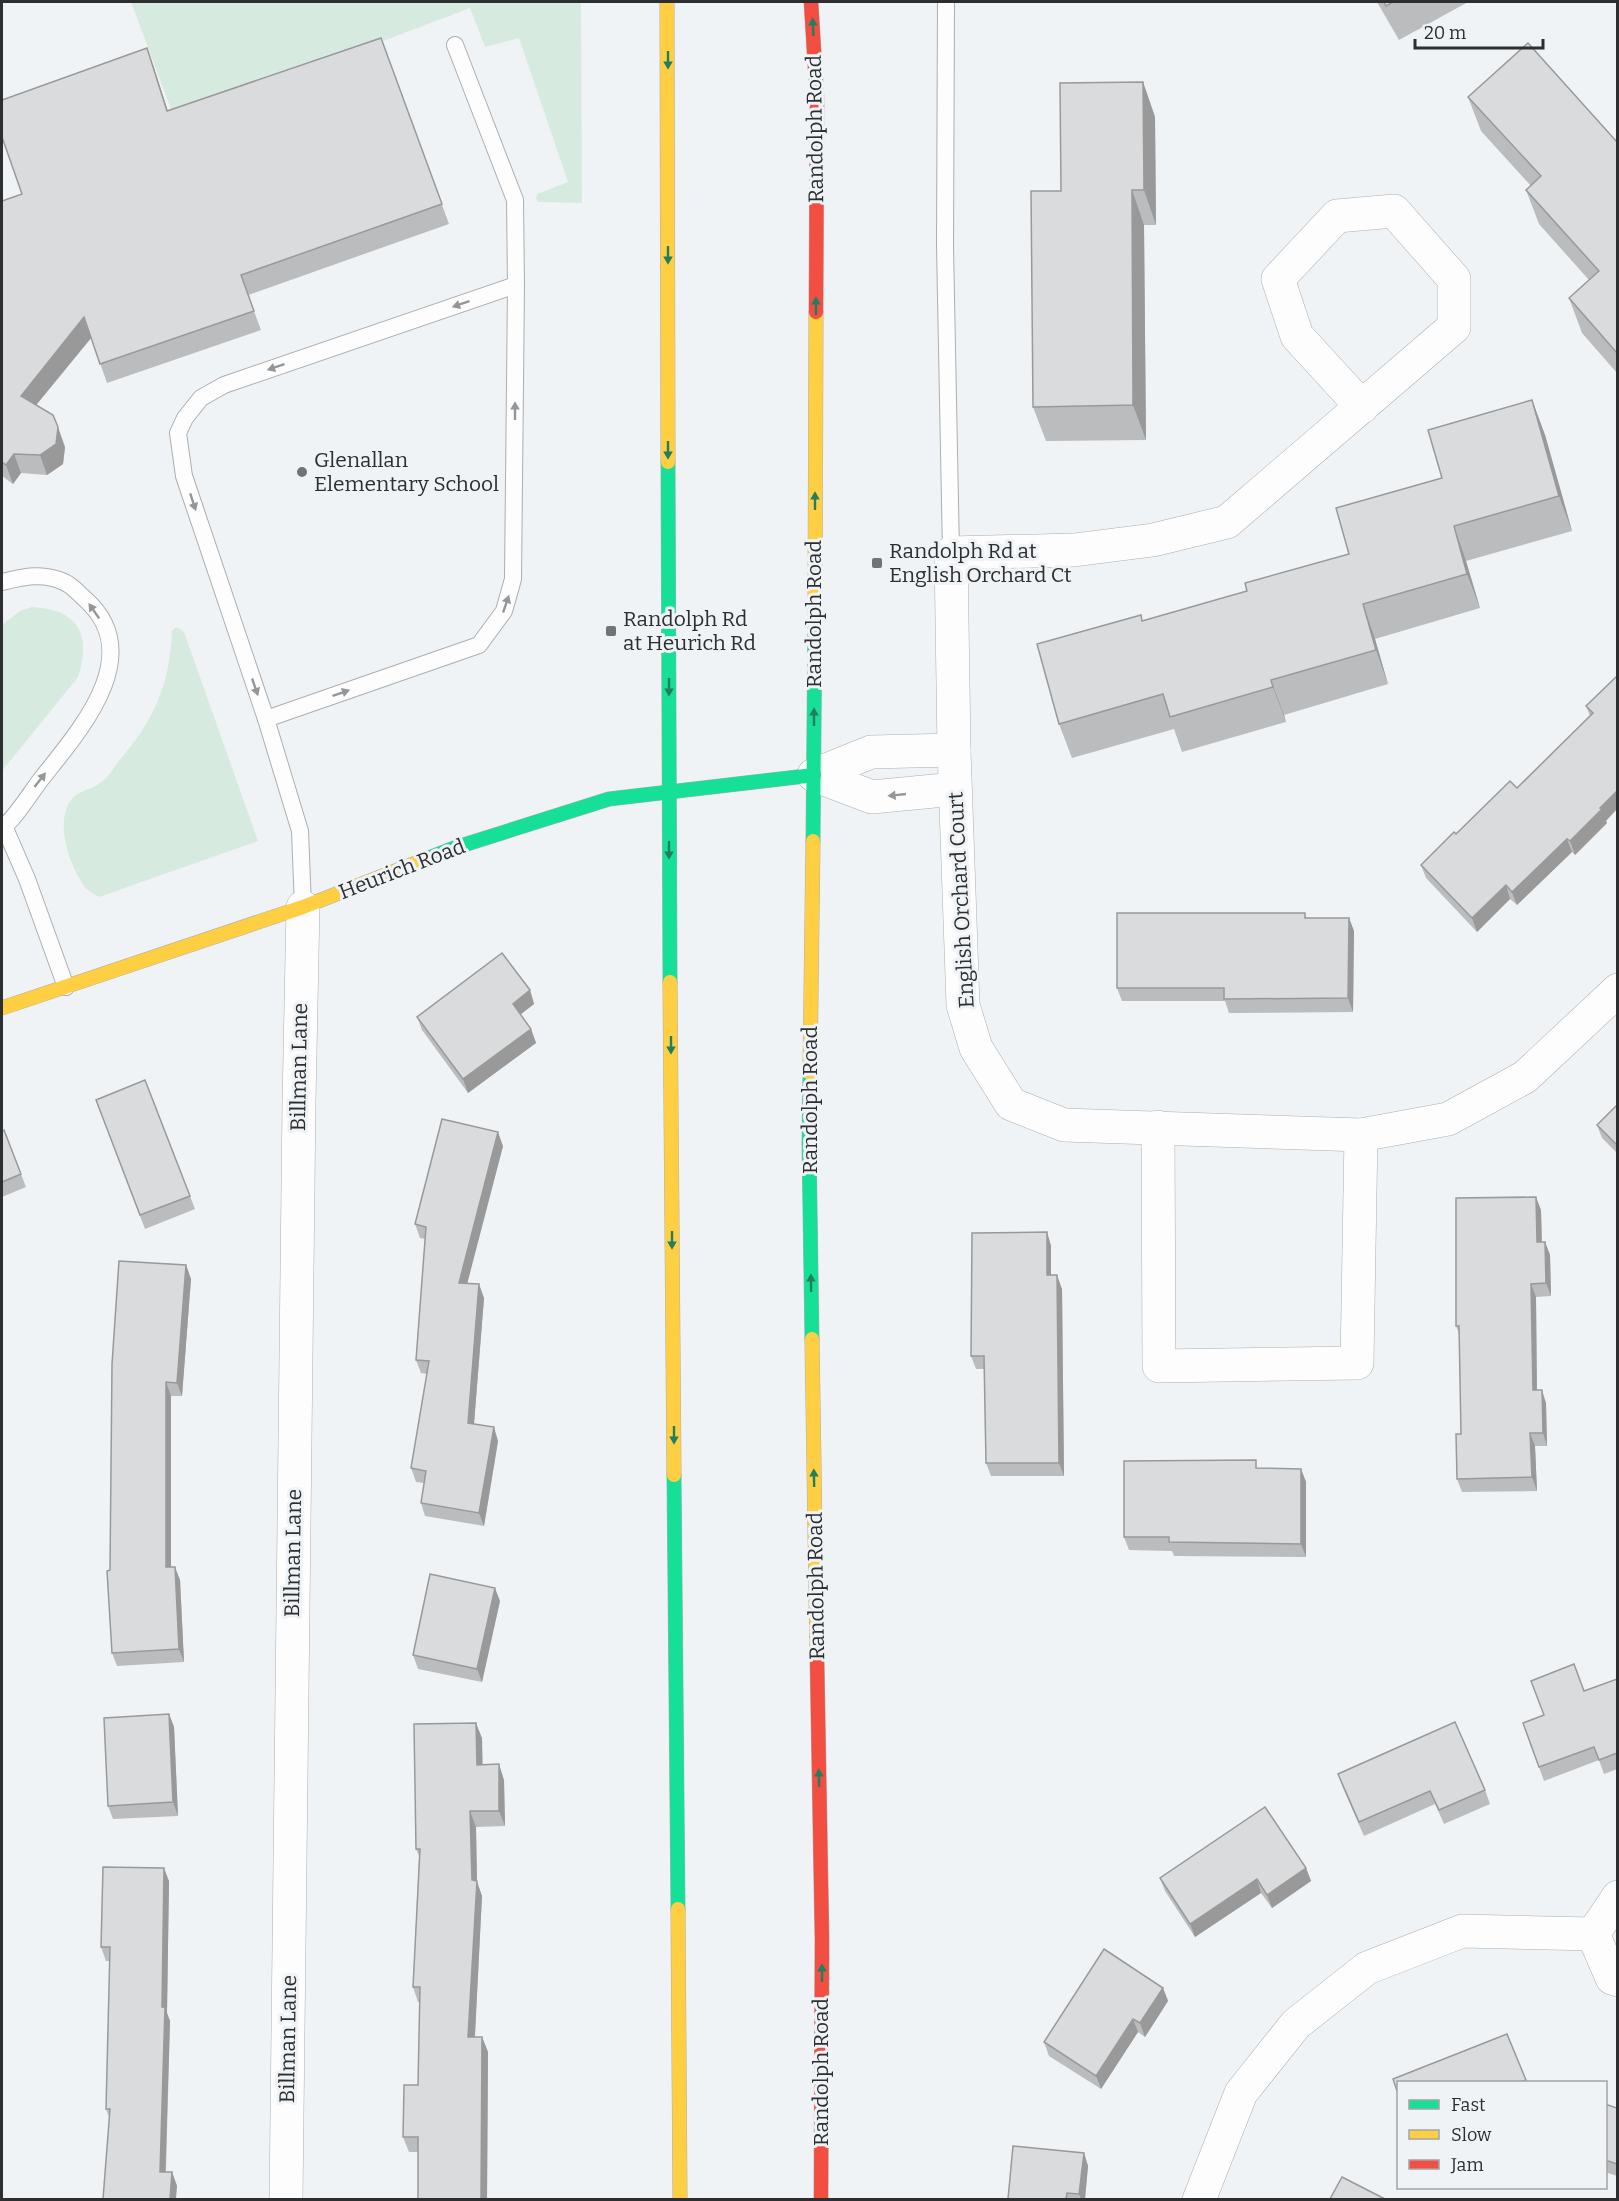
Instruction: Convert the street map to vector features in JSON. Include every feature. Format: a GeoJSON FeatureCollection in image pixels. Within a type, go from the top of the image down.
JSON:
{"type":"FeatureCollection","features":[{"type":"Feature","properties":{"kind":"main road"},"geometry":{"type":"LineString","coordinates":[[668,2],[669,792],[680,2199]]}},
{"type":"Feature","properties":{"kind":"main road","name":"Randolph Road"},"geometry":{"type":"LineString","coordinates":[[811,2],[817,100],[814,775],[809,1143],[822,1940],[821,2199]]}},
{"type":"Feature","properties":{"kind":"main road","name":"Heurich Road"},"geometry":{"type":"LineString","coordinates":[[2,1008],[303,907],[454,848],[609,799],[814,775]]}},
{"type":"Feature","properties":{"kind":"street"},"geometry":{"type":"LineString","coordinates":[[951,553],[1074,550],[1153,540],[1227,522],[1454,327],[1454,279],[1394,211],[1337,216],[1278,279],[1297,336],[1362,406]]}},
{"type":"Feature","properties":{"kind":"street","name":"English Orchard Court"},"geometry":{"type":"LineString","coordinates":[[951,553],[955,789],[963,1005],[976,1048],[1011,1104],[1064,1125],[1360,1135],[1448,1119],[1525,1077],[1617,990]]}},
{"type":"Feature","properties":{"kind":"street"},"geometry":{"type":"LineString","coordinates":[[814,775],[871,752],[954,750]]}},
{"type":"Feature","properties":{"kind":"street"},"geometry":{"type":"LineString","coordinates":[[814,775],[872,797],[955,789]]}},
{"type":"Feature","properties":{"kind":"street","name":"Billman Lane"},"geometry":{"type":"LineString","coordinates":[[286,2199],[298,1102],[303,907]]}},
{"type":"Feature","properties":{"kind":"street"},"geometry":{"type":"LineString","coordinates":[[1158,1127],[1159,1366],[1358,1363],[1360,1135]]}},
{"type":"Feature","properties":{"kind":"street"},"geometry":{"type":"LineString","coordinates":[[1593,1934],[1617,1897]]}},
{"type":"Feature","properties":{"kind":"street"},"geometry":{"type":"LineString","coordinates":[[1199,2199],[1241,2093],[1296,2024],[1367,1968],[1462,1931],[1593,1934]]}},
{"type":"Feature","properties":{"kind":"street"},"geometry":{"type":"LineString","coordinates":[[1593,1934],[1612,1978],[1617,1980]]}},
{"type":"Feature","properties":{"kind":"lane"},"geometry":{"type":"LineString","coordinates":[[945,2],[945,246],[951,553]]}},
{"type":"Feature","properties":{"kind":"lane"},"geometry":{"type":"LineString","coordinates":[[266,719],[479,645],[504,611],[513,579],[515,200],[455,45]]}},
{"type":"Feature","properties":{"kind":"lane"},"geometry":{"type":"LineString","coordinates":[[303,907],[300,831],[266,719],[184,476],[178,433],[201,398],[224,385],[516,285]]}},
{"type":"Feature","properties":{"kind":"lane"},"geometry":{"type":"LineString","coordinates":[[2,582],[36,575],[65,582],[95,608],[111,640],[111,663],[88,719],[3,827],[27,879],[66,987]]}},
{"type":"Feature","properties":{"kind":"green space"},"geometry":{"type":"Polygon","coordinates":[[[131,2],[581,2],[582,203],[538,202],[536,199],[537,194],[568,182],[519,38],[485,47],[470,8],[175,120],[131,2]]]}},
{"type":"Feature","properties":{"kind":"green space"},"geometry":{"type":"Polygon","coordinates":[[[32,607],[61,613],[78,627],[82,637],[82,662],[78,677],[2,771],[2,625],[20,611],[32,607]]]}},
{"type":"Feature","properties":{"kind":"green space"},"geometry":{"type":"Polygon","coordinates":[[[175,628],[184,632],[258,841],[99,897],[90,892],[77,875],[66,845],[65,814],[75,796],[103,781],[150,717],[168,669],[172,631],[175,628]]]}},
{"type":"Feature","properties":{"kind":"building"},"geometry":{"type":"Polygon","coordinates":[[[381,38],[442,204],[241,275],[254,311],[100,364],[84,317],[21,396],[53,415],[58,427],[56,444],[40,455],[14,454],[6,465],[2,462],[2,201],[22,194],[2,137],[2,100],[147,48],[167,111],[381,38]]]}},
{"type":"Feature","properties":{"kind":"building"},"geometry":{"type":"Polygon","coordinates":[[[1528,43],[1617,142],[1617,353],[1569,298],[1599,271],[1526,190],[1541,176],[1468,97],[1528,43]]]}},
{"type":"Feature","properties":{"kind":"building"},"geometry":{"type":"Polygon","coordinates":[[[1143,82],[1144,190],[1132,190],[1133,405],[1033,407],[1031,191],[1061,191],[1060,83],[1143,82]]]}},
{"type":"Feature","properties":{"kind":"building"},"geometry":{"type":"Polygon","coordinates":[[[1532,400],[1559,496],[1454,526],[1467,574],[1363,604],[1376,650],[1271,680],[1273,687],[1170,717],[1163,694],[1059,724],[1037,644],[1141,615],[1142,621],[1247,591],[1245,583],[1349,554],[1336,508],[1442,478],[1428,430],[1532,400]]]}},
{"type":"Feature","properties":{"kind":"building"},"geometry":{"type":"Polygon","coordinates":[[[1617,676],[1617,791],[1570,841],[1567,839],[1512,892],[1506,885],[1472,918],[1421,865],[1510,781],[1517,788],[1593,713],[1586,706],[1617,676]]]}},
{"type":"Feature","properties":{"kind":"building"},"geometry":{"type":"Polygon","coordinates":[[[1117,913],[1305,913],[1305,918],[1349,918],[1348,998],[1224,999],[1224,988],[1117,988],[1117,913]]]}},
{"type":"Feature","properties":{"kind":"building"},"geometry":{"type":"Polygon","coordinates":[[[502,953],[530,990],[513,1004],[531,1029],[463,1079],[417,1017],[502,953]]]}},
{"type":"Feature","properties":{"kind":"building"},"geometry":{"type":"Polygon","coordinates":[[[145,1080],[190,1196],[140,1215],[96,1100],[145,1080]]]}},
{"type":"Feature","properties":{"kind":"building"},"geometry":{"type":"Polygon","coordinates":[[[1617,1105],[1617,1145],[1597,1125],[1617,1105]]]}},
{"type":"Feature","properties":{"kind":"building"},"geometry":{"type":"Polygon","coordinates":[[[442,1119],[498,1132],[459,1283],[479,1284],[468,1423],[494,1427],[479,1513],[421,1503],[426,1471],[411,1468],[429,1361],[416,1360],[426,1227],[415,1224],[442,1119]]]}},
{"type":"Feature","properties":{"kind":"building"},"geometry":{"type":"Polygon","coordinates":[[[4,1130],[21,1174],[2,1182],[2,1131],[4,1130]]]}},
{"type":"Feature","properties":{"kind":"building"},"geometry":{"type":"Polygon","coordinates":[[[1536,1197],[1537,1242],[1545,1242],[1546,1283],[1531,1284],[1533,1390],[1542,1390],[1543,1433],[1530,1433],[1532,1477],[1457,1479],[1456,1434],[1461,1434],[1459,1326],[1456,1326],[1456,1198],[1536,1197]]]}},
{"type":"Feature","properties":{"kind":"building"},"geometry":{"type":"Polygon","coordinates":[[[1047,1232],[1047,1275],[1057,1275],[1059,1463],[986,1463],[984,1356],[971,1356],[972,1233],[1047,1232]]]}},
{"type":"Feature","properties":{"kind":"building"},"geometry":{"type":"Polygon","coordinates":[[[119,1261],[186,1265],[177,1383],[166,1382],[166,1567],[175,1567],[179,1649],[112,1653],[107,1571],[110,1570],[112,1364],[119,1261]]]}},
{"type":"Feature","properties":{"kind":"building"},"geometry":{"type":"Polygon","coordinates":[[[1256,1460],[1256,1468],[1301,1469],[1301,1544],[1169,1542],[1169,1537],[1124,1537],[1124,1461],[1256,1460]]]}},
{"type":"Feature","properties":{"kind":"building"},"geometry":{"type":"Polygon","coordinates":[[[430,1574],[495,1588],[477,1669],[413,1655],[430,1574]]]}},
{"type":"Feature","properties":{"kind":"building"},"geometry":{"type":"Polygon","coordinates":[[[1574,1664],[1584,1691],[1617,1679],[1617,1753],[1599,1760],[1594,1747],[1539,1767],[1523,1723],[1544,1715],[1531,1681],[1574,1664]]]}},
{"type":"Feature","properties":{"kind":"building"},"geometry":{"type":"Polygon","coordinates":[[[169,1714],[173,1802],[108,1806],[104,1718],[169,1714]]]}},
{"type":"Feature","properties":{"kind":"building"},"geometry":{"type":"Polygon","coordinates":[[[1455,1722],[1485,1790],[1439,1810],[1430,1791],[1359,1822],[1338,1774],[1455,1722]]]}},
{"type":"Feature","properties":{"kind":"building"},"geometry":{"type":"Polygon","coordinates":[[[476,1723],[477,1765],[499,1764],[499,1811],[470,1811],[472,1880],[477,1881],[468,2037],[482,2037],[481,2199],[418,2199],[418,2137],[403,2137],[404,2085],[418,2085],[420,1987],[413,1987],[420,1849],[416,1849],[414,1724],[476,1723]]]}},
{"type":"Feature","properties":{"kind":"building"},"geometry":{"type":"Polygon","coordinates":[[[1265,1807],[1306,1868],[1267,1895],[1257,1879],[1190,1924],[1160,1878],[1265,1807]]]}},
{"type":"Feature","properties":{"kind":"building"},"geometry":{"type":"Polygon","coordinates":[[[103,1867],[164,1868],[162,2007],[165,2007],[160,2172],[172,2172],[170,2199],[103,2199],[110,2109],[106,2109],[110,1947],[101,1947],[103,1867]]]}},
{"type":"Feature","properties":{"kind":"building"},"geometry":{"type":"Polygon","coordinates":[[[1104,1949],[1163,1988],[1140,2023],[1133,2019],[1096,2076],[1044,2042],[1104,1949]]]}},
{"type":"Feature","properties":{"kind":"building"},"geometry":{"type":"Polygon","coordinates":[[[1507,2034],[1526,2080],[1397,2081],[1397,2091],[1393,2079],[1507,2034]]]}},
{"type":"Feature","properties":{"kind":"building"},"geometry":{"type":"Polygon","coordinates":[[[1607,2105],[1617,2108],[1617,2164],[1607,2161],[1607,2105]]]}},
{"type":"Feature","properties":{"kind":"building"},"geometry":{"type":"Polygon","coordinates":[[[1013,2146],[1084,2153],[1079,2194],[1067,2193],[1066,2199],[1008,2199],[1013,2146]]]}},
{"type":"Feature","properties":{"kind":"building"},"geometry":{"type":"Polygon","coordinates":[[[1342,2177],[1385,2199],[1330,2199],[1342,2177]]]}},
{"type":"Feature","properties":{"kind":"traffic: fast"},"geometry":{"type":"LineString","coordinates":[[668,462],[670,982]]}},
{"type":"Feature","properties":{"kind":"traffic: fast"},"geometry":{"type":"LineString","coordinates":[[813,841],[815,615]]}},
{"type":"Feature","properties":{"kind":"traffic: fast"},"geometry":{"type":"LineString","coordinates":[[421,861],[454,848],[609,799],[814,775]]}},
{"type":"Feature","properties":{"kind":"traffic: fast"},"geometry":{"type":"LineString","coordinates":[[810,1073],[812,1339]]}},
{"type":"Feature","properties":{"kind":"traffic: fast"},"geometry":{"type":"LineString","coordinates":[[674,1475],[678,1909]]}},
{"type":"Feature","properties":{"kind":"traffic: slow"},"geometry":{"type":"LineString","coordinates":[[667,2],[668,462]]}},
{"type":"Feature","properties":{"kind":"traffic: slow"},"geometry":{"type":"LineString","coordinates":[[815,615],[816,312]]}},
{"type":"Feature","properties":{"kind":"traffic: slow"},"geometry":{"type":"LineString","coordinates":[[810,1073],[813,841]]}},
{"type":"Feature","properties":{"kind":"traffic: slow"},"geometry":{"type":"LineString","coordinates":[[2,1008],[303,907],[421,861]]}},
{"type":"Feature","properties":{"kind":"traffic: slow"},"geometry":{"type":"LineString","coordinates":[[670,982],[674,1475]]}},
{"type":"Feature","properties":{"kind":"traffic: slow"},"geometry":{"type":"LineString","coordinates":[[812,1339],[817,1658]]}},
{"type":"Feature","properties":{"kind":"traffic: slow"},"geometry":{"type":"LineString","coordinates":[[678,1909],[680,2200]]}},
{"type":"Feature","properties":{"kind":"traffic: jam"},"geometry":{"type":"LineString","coordinates":[[811,2],[817,100],[816,312]]}},
{"type":"Feature","properties":{"kind":"traffic: jam"},"geometry":{"type":"LineString","coordinates":[[817,1658],[822,1940],[821,2200]]}},
{"type":"Feature","properties":{"kind":"place","name":"Glenallan Elementary School"},"geometry":{"type":"Point","coordinates":[302,472]}},
{"type":"Feature","properties":{"kind":"place","name":"Randolph Rd at English Orchard Ct"},"geometry":{"type":"Point","coordinates":[877,563]}},
{"type":"Feature","properties":{"kind":"place","name":"Randolph Rd at Heurich Rd"},"geometry":{"type":"Point","coordinates":[611,631]}}]}
